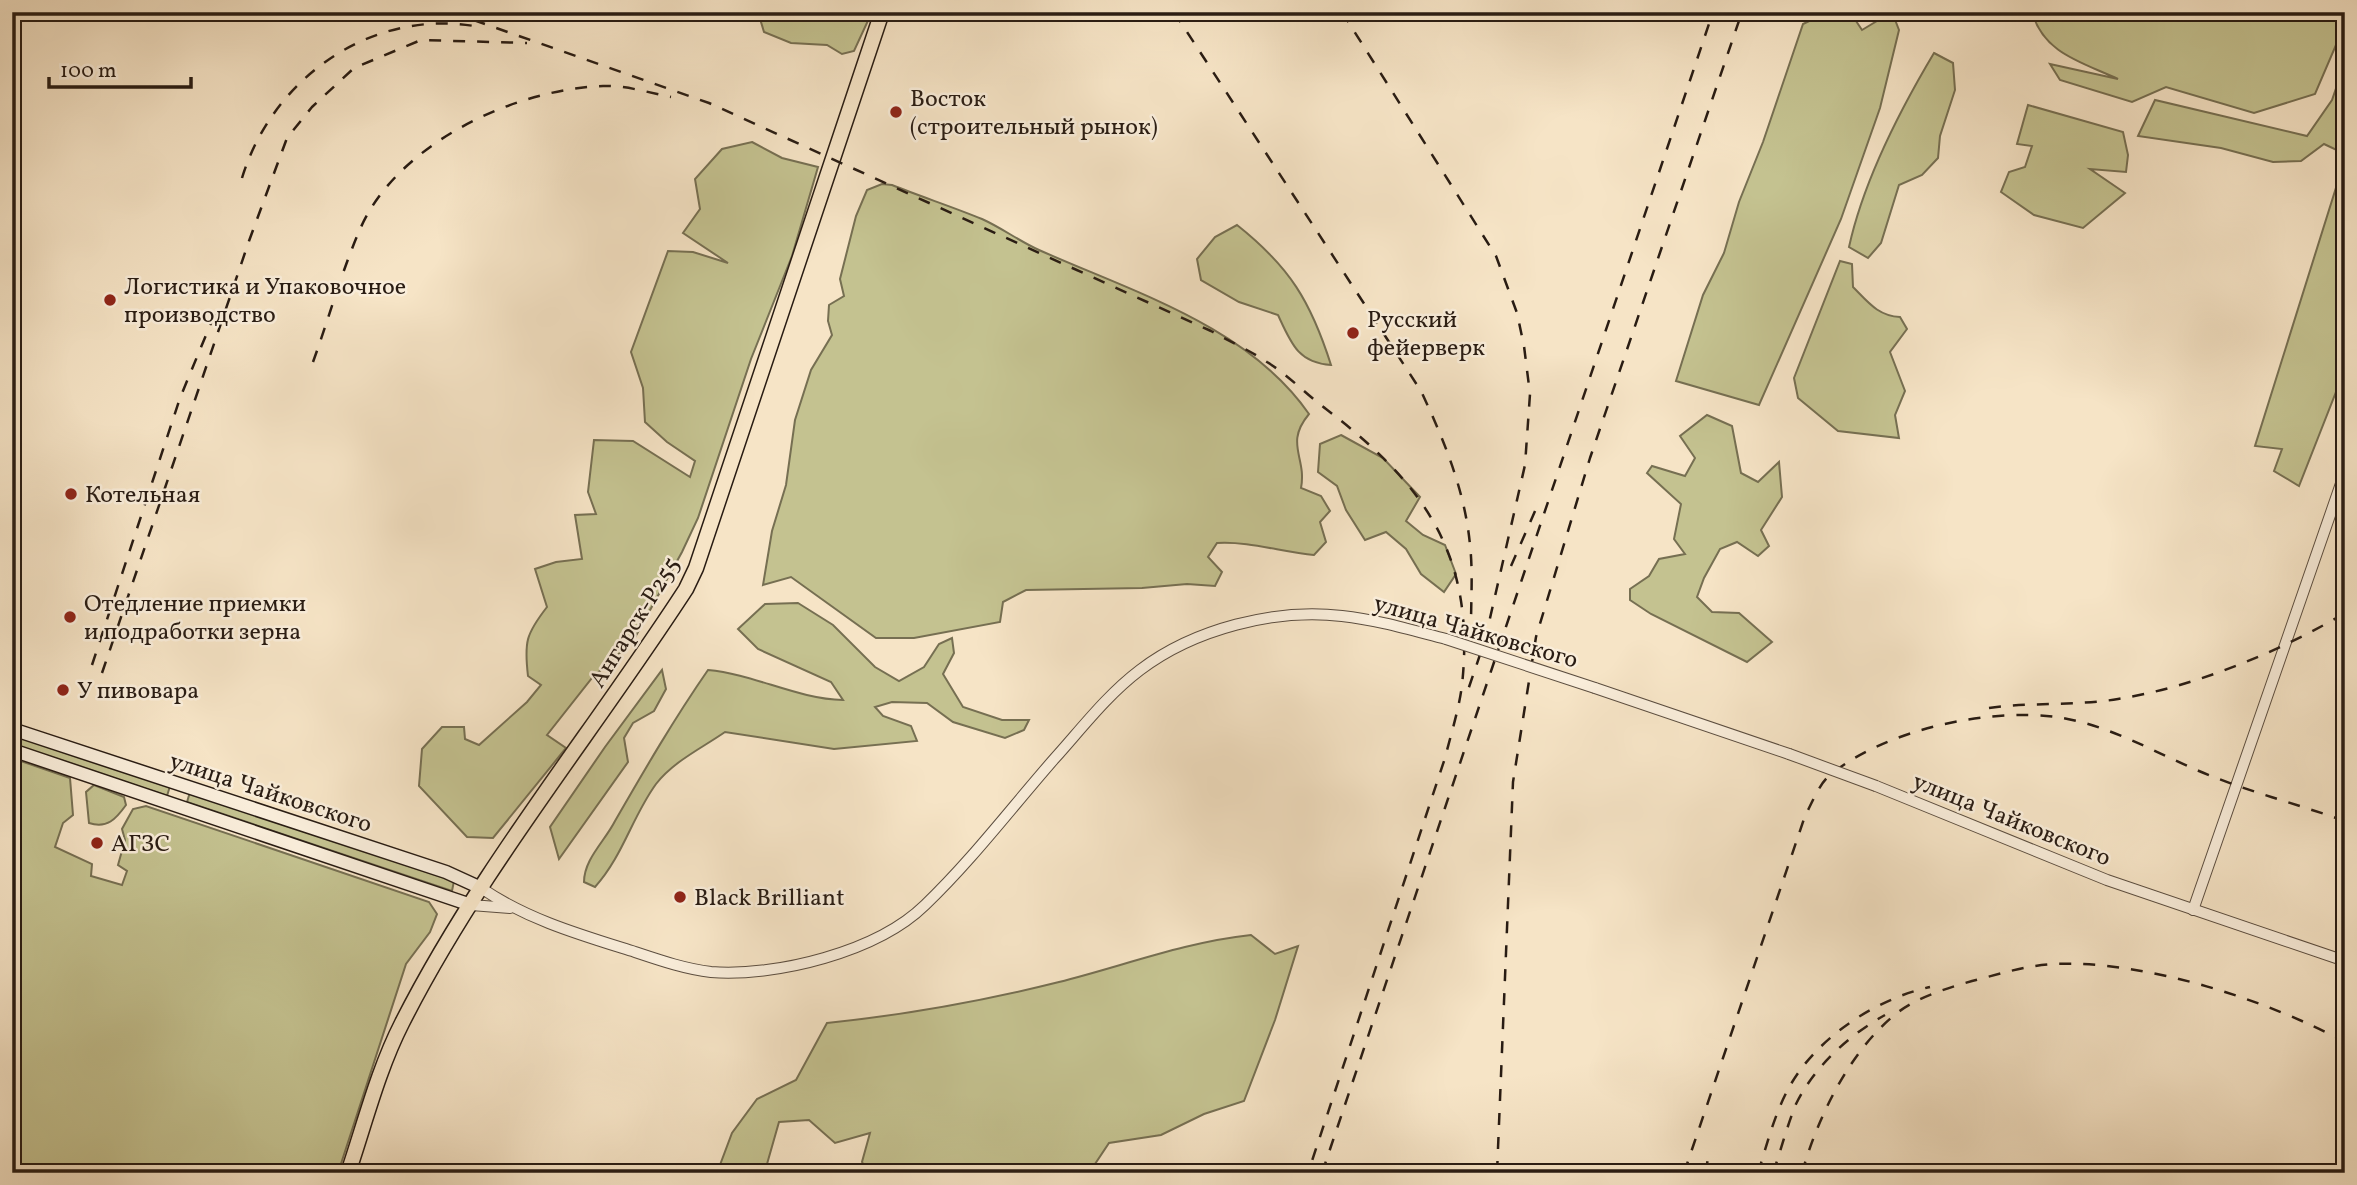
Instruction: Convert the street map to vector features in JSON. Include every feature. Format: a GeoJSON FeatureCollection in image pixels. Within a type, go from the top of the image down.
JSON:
{"type":"FeatureCollection","features":[{"type":"Feature","properties":{"kind":"main road","name":"Ангарск-Р255"},"geometry":{"type":"LineString","coordinates":[[348,1173],[384,1065],[401,1025],[481,888],[600,719],[680,598],[696,568],[882,12]]}},
{"type":"Feature","properties":{"kind":"main road","name":"улица Чайковского"},"geometry":{"type":"LineString","coordinates":[[12,729],[446,872],[481,888]]}},
{"type":"Feature","properties":{"kind":"main road","name":"улица Чайковского"},"geometry":{"type":"LineString","coordinates":[[12,750],[471,905]]}},
{"type":"Feature","properties":{"kind":"street"},"geometry":{"type":"LineString","coordinates":[[2193,910],[2345,472]]}},
{"type":"Feature","properties":{"kind":"street","name":"улица Чайковского"},"geometry":{"type":"LineString","coordinates":[[481,888],[511,908],[659,960],[706,971],[749,972],[811,963],[884,932],[923,907],[1106,700],[1142,669],[1181,646],[1231,626],[1254,621],[1339,615],[1386,622],[1446,639],[1789,754],[1876,786],[2107,880],[2345,961]]}},
{"type":"Feature","properties":{"kind":"street","name":"улица Чайковского"},"geometry":{"type":"LineString","coordinates":[[471,905],[511,908]]}},
{"type":"Feature","properties":{"kind":"shaded area"},"geometry":{"type":"Polygon","coordinates":[[[758,12],[872,12],[854,51],[842,54],[827,45],[791,43],[764,32],[758,12]]]}},
{"type":"Feature","properties":{"kind":"shaded area"},"geometry":{"type":"Polygon","coordinates":[[[1828,12],[1850,12],[1862,30],[1892,12],[1899,30],[1880,108],[1841,219],[1759,405],[1676,381],[1703,295],[1724,253],[1739,202],[1763,142],[1803,24],[1828,12]]]}},
{"type":"Feature","properties":{"kind":"shaded area"},"geometry":{"type":"Polygon","coordinates":[[[2032,12],[2345,12],[2345,24],[2315,94],[2254,113],[2166,87],[2132,102],[2060,80],[2050,64],[2118,79],[2066,55],[2055,47],[2045,38],[2032,12]]]}},
{"type":"Feature","properties":{"kind":"shaded area"},"geometry":{"type":"Polygon","coordinates":[[[1934,53],[1953,63],[1955,90],[1940,136],[1938,158],[1922,175],[1899,185],[1881,243],[1868,258],[1849,247],[1863,198],[1884,147],[1934,53]]]}},
{"type":"Feature","properties":{"kind":"shaded area"},"geometry":{"type":"Polygon","coordinates":[[[2345,62],[2345,154],[2324,144],[2301,161],[2273,162],[2221,148],[2138,136],[2155,100],[2307,136],[2332,100],[2345,62]]]}},
{"type":"Feature","properties":{"kind":"shaded area"},"geometry":{"type":"Polygon","coordinates":[[[2028,105],[2123,132],[2128,155],[2126,172],[2090,169],[2125,193],[2083,228],[2034,215],[2001,192],[2009,172],[2025,167],[2032,146],[2017,144],[2028,105]]]}},
{"type":"Feature","properties":{"kind":"shaded area"},"geometry":{"type":"Polygon","coordinates":[[[752,142],[782,158],[818,167],[792,256],[751,359],[698,518],[633,641],[592,678],[547,735],[566,748],[493,838],[467,837],[419,786],[422,749],[442,727],[464,727],[465,739],[479,745],[527,702],[541,685],[528,676],[527,664],[528,639],[547,607],[535,569],[556,562],[582,559],[575,515],[596,514],[588,492],[594,440],[633,441],[690,477],[695,461],[667,442],[645,422],[643,388],[631,352],[668,251],[693,252],[728,263],[683,233],[700,209],[695,179],[722,149],[752,142]]]}},
{"type":"Feature","properties":{"kind":"shaded area"},"geometry":{"type":"Polygon","coordinates":[[[2345,159],[2345,369],[2299,486],[2274,471],[2282,449],[2255,446],[2345,159]]]}},
{"type":"Feature","properties":{"kind":"shaded area"},"geometry":{"type":"Polygon","coordinates":[[[882,184],[892,185],[982,219],[1039,250],[1150,297],[1222,335],[1254,357],[1284,383],[1309,414],[1298,434],[1297,442],[1301,488],[1321,496],[1330,511],[1320,522],[1326,542],[1314,555],[1217,543],[1208,557],[1222,572],[1215,586],[1187,584],[1142,588],[1026,590],[1003,602],[1000,622],[914,638],[876,638],[791,577],[763,585],[772,531],[786,485],[795,420],[811,370],[832,335],[828,321],[829,305],[844,296],[840,279],[856,216],[867,190],[882,184]]]}},
{"type":"Feature","properties":{"kind":"shaded area"},"geometry":{"type":"Polygon","coordinates":[[[1237,225],[1271,256],[1296,287],[1315,322],[1331,365],[1303,356],[1292,343],[1278,315],[1239,302],[1201,280],[1197,259],[1215,237],[1237,225]]]}},
{"type":"Feature","properties":{"kind":"shaded area"},"geometry":{"type":"Polygon","coordinates":[[[1840,261],[1852,264],[1853,287],[1879,311],[1900,317],[1907,329],[1890,352],[1905,391],[1895,415],[1899,438],[1838,431],[1798,398],[1794,378],[1840,261]]]}},
{"type":"Feature","properties":{"kind":"shaded area"},"geometry":{"type":"Polygon","coordinates":[[[1707,415],[1732,426],[1741,473],[1758,482],[1779,462],[1782,497],[1761,530],[1769,546],[1758,556],[1737,542],[1720,549],[1697,597],[1712,612],[1739,613],[1772,642],[1747,662],[1651,614],[1630,600],[1630,589],[1649,576],[1659,559],[1685,554],[1674,539],[1681,504],[1647,473],[1652,466],[1685,476],[1695,458],[1680,436],[1707,415]]]}},
{"type":"Feature","properties":{"kind":"shaded area"},"geometry":{"type":"Polygon","coordinates":[[[1341,435],[1383,458],[1420,497],[1406,521],[1423,535],[1445,545],[1456,574],[1444,592],[1421,574],[1406,549],[1386,532],[1365,540],[1346,510],[1337,486],[1318,472],[1320,444],[1341,435]]]}},
{"type":"Feature","properties":{"kind":"shaded area"},"geometry":{"type":"Polygon","coordinates":[[[798,603],[833,625],[875,667],[899,681],[924,667],[939,644],[952,638],[954,653],[943,674],[963,707],[1002,720],[1029,720],[1024,730],[1005,738],[953,722],[927,703],[892,702],[875,707],[883,716],[911,726],[917,741],[834,749],[725,732],[663,776],[640,810],[605,875],[595,887],[584,882],[591,858],[708,670],[742,676],[826,699],[843,700],[831,682],[758,649],[738,629],[765,604],[798,603]]]}},
{"type":"Feature","properties":{"kind":"shaded area"},"geometry":{"type":"Polygon","coordinates":[[[662,670],[666,689],[654,711],[633,723],[624,738],[628,762],[559,859],[550,827],[662,670]]]}},
{"type":"Feature","properties":{"kind":"shaded area"},"geometry":{"type":"Polygon","coordinates":[[[12,733],[170,786],[167,796],[12,744],[12,733]]]}},
{"type":"Feature","properties":{"kind":"shaded area"},"geometry":{"type":"Polygon","coordinates":[[[12,758],[70,778],[73,815],[63,823],[55,847],[92,864],[91,876],[122,885],[127,871],[118,865],[125,840],[122,829],[133,809],[146,806],[429,902],[437,914],[430,932],[406,964],[338,1173],[12,1173],[12,758]]]}},
{"type":"Feature","properties":{"kind":"shaded area"},"geometry":{"type":"Polygon","coordinates":[[[94,785],[124,797],[126,805],[106,824],[89,823],[86,792],[94,785]]]}},
{"type":"Feature","properties":{"kind":"shaded area"},"geometry":{"type":"Polygon","coordinates":[[[190,792],[454,881],[452,891],[187,802],[190,792]]]}},
{"type":"Feature","properties":{"kind":"shaded area"},"geometry":{"type":"Polygon","coordinates":[[[1251,935],[1275,954],[1298,946],[1275,1020],[1244,1101],[1204,1114],[1161,1135],[1109,1143],[1089,1173],[868,1173],[862,1162],[870,1133],[835,1143],[809,1120],[779,1122],[765,1171],[768,1173],[717,1173],[732,1133],[757,1099],[796,1080],[827,1023],[914,1012],[1002,995],[1178,949],[1251,935]]]}},
{"type":"Feature","properties":{"kind":"railway"},"geometry":{"type":"LineString","coordinates":[[451,12],[709,103],[1211,331],[1282,373],[1361,437],[1391,465],[1416,495],[1436,526],[1451,560],[1460,598],[1464,639],[1461,694],[1445,758],[1308,1173]]}},
{"type":"Feature","properties":{"kind":"railway"},"geometry":{"type":"LineString","coordinates":[[1174,12],[1421,391],[1445,447],[1463,505],[1471,555],[1471,626]]}},
{"type":"Feature","properties":{"kind":"railway"},"geometry":{"type":"LineString","coordinates":[[1342,12],[1496,256],[1517,313],[1524,346],[1530,394],[1525,465],[1485,640],[1467,693]]}},
{"type":"Feature","properties":{"kind":"railway"},"geometry":{"type":"LineString","coordinates":[[1322,1173],[1713,12]]}},
{"type":"Feature","properties":{"kind":"railway"},"geometry":{"type":"LineString","coordinates":[[1497,1173],[1513,782],[1536,637],[1590,458],[1742,12]]}},
{"type":"Feature","properties":{"kind":"railway"},"geometry":{"type":"LineString","coordinates":[[242,178],[256,142],[276,110],[301,82],[330,58],[363,41],[398,29],[435,24],[474,26]]}},
{"type":"Feature","properties":{"kind":"railway"},"geometry":{"type":"LineString","coordinates":[[102,673],[249,241],[287,138],[312,107],[354,68],[421,40],[527,43]]}},
{"type":"Feature","properties":{"kind":"railway"},"geometry":{"type":"LineString","coordinates":[[313,362],[361,227],[379,197],[402,170],[431,146],[463,126],[498,110],[533,97],[569,89],[611,86],[671,97]]}},
{"type":"Feature","properties":{"kind":"railway"},"geometry":{"type":"LineString","coordinates":[[92,665],[180,398],[216,311]]}},
{"type":"Feature","properties":{"kind":"railway"},"geometry":{"type":"LineString","coordinates":[[1511,566],[1539,502]]}},
{"type":"Feature","properties":{"kind":"railway"},"geometry":{"type":"LineString","coordinates":[[1989,708],[2102,701],[2176,686],[2264,654],[2345,613]]}},
{"type":"Feature","properties":{"kind":"railway"},"geometry":{"type":"LineString","coordinates":[[1684,1173],[1805,816],[1826,779],[1853,759],[1907,734],[1937,726],[1999,716],[2056,717],[2111,732],[2217,778],[2345,821]]}},
{"type":"Feature","properties":{"kind":"railway"},"geometry":{"type":"LineString","coordinates":[[1802,1173],[1825,1110],[1848,1069],[1875,1033],[1900,1011],[1930,995],[2013,970],[2055,964],[2090,964],[2166,976],[2243,998],[2314,1026],[2345,1042]]}},
{"type":"Feature","properties":{"kind":"railway"},"geometry":{"type":"LineString","coordinates":[[1758,1173],[1786,1093],[1813,1054],[1858,1017],[1893,999],[1930,987]]}},
{"type":"Feature","properties":{"kind":"railway"},"geometry":{"type":"LineString","coordinates":[[1773,1173],[1796,1104],[1812,1077],[1846,1042],[1885,1015]]}},
{"type":"Feature","properties":{"kind":"railway"},"geometry":{"type":"LineString","coordinates":[[1705,1173],[1708,1159]]}},
{"type":"Feature","properties":{"kind":"place","name":"Восток (строительный рынок)"},"geometry":{"type":"Point","coordinates":[896,112]}},
{"type":"Feature","properties":{"kind":"place","name":"Логистика и Упаковочное производство"},"geometry":{"type":"Point","coordinates":[110,300]}},
{"type":"Feature","properties":{"kind":"place","name":"Русский фейерверк"},"geometry":{"type":"Point","coordinates":[1353,333]}},
{"type":"Feature","properties":{"kind":"place","name":"Котельная"},"geometry":{"type":"Point","coordinates":[71,494]}},
{"type":"Feature","properties":{"kind":"place","name":"Отедление приемки и подработки зерна"},"geometry":{"type":"Point","coordinates":[70,617]}},
{"type":"Feature","properties":{"kind":"place","name":"У пивовара"},"geometry":{"type":"Point","coordinates":[63,690]}},
{"type":"Feature","properties":{"kind":"place","name":"АГЗС"},"geometry":{"type":"Point","coordinates":[97,843]}},
{"type":"Feature","properties":{"kind":"place","name":"Black Brilliant"},"geometry":{"type":"Point","coordinates":[680,897]}}]}
